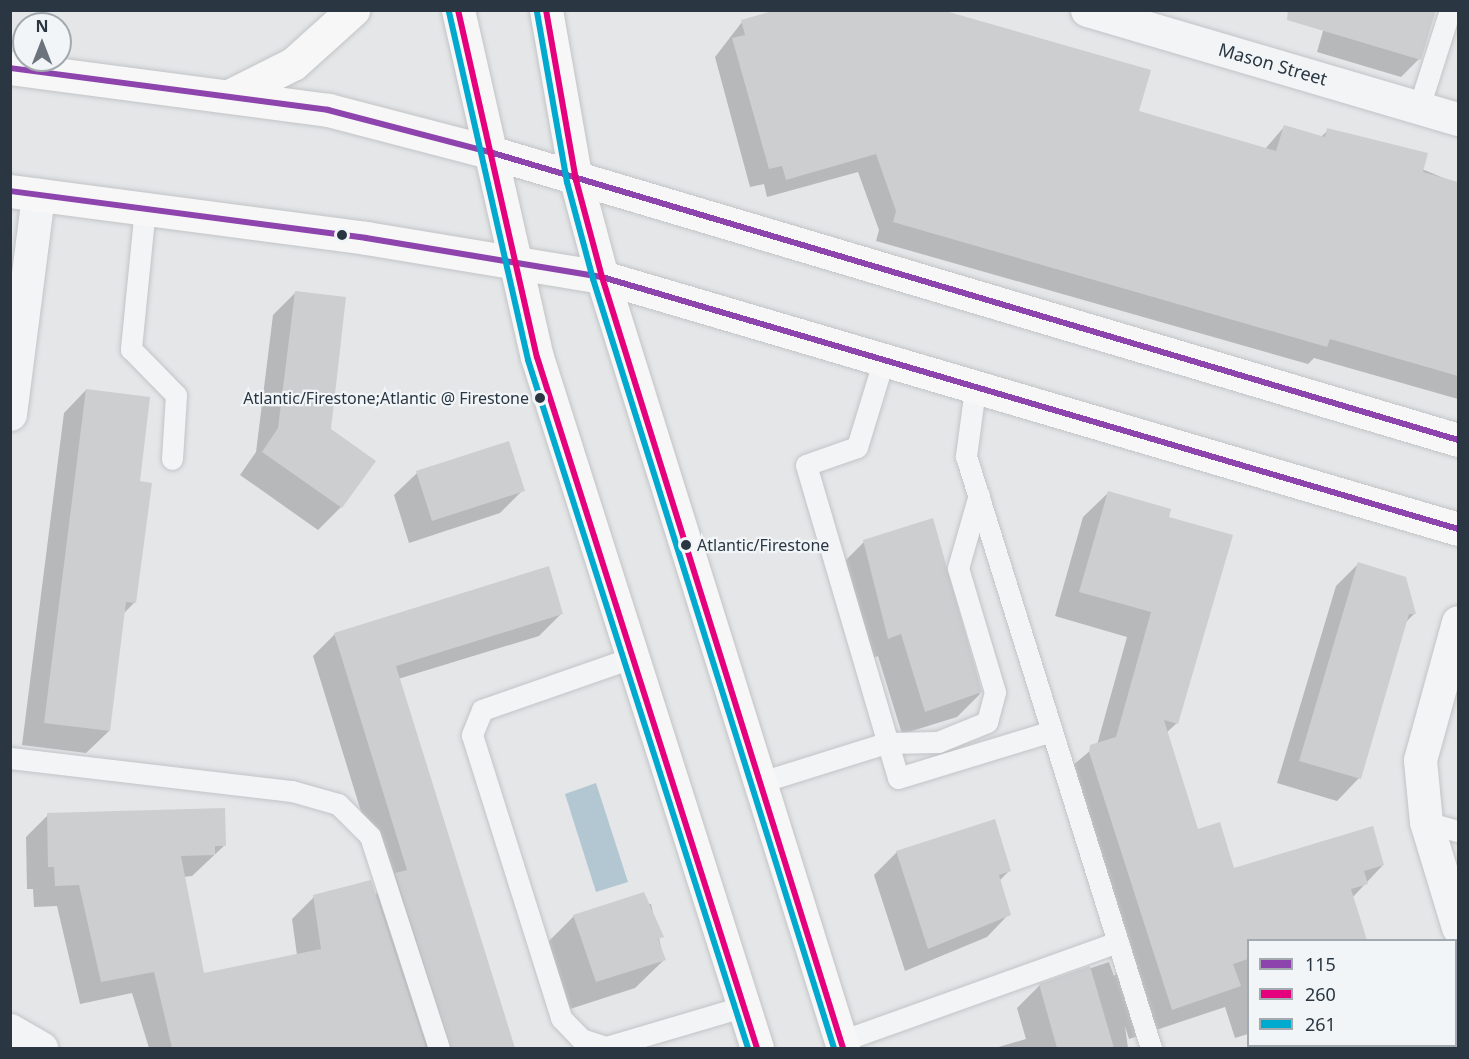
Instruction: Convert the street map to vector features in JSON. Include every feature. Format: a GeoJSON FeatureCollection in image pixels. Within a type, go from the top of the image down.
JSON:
{"type":"FeatureCollection","features":[{"type":"Feature","properties":{"kind":"main road"},"geometry":{"type":"LineString","coordinates":[[231,95],[293,64],[353,10]]}},
{"type":"Feature","properties":{"kind":"main road"},"geometry":{"type":"LineString","coordinates":[[458,10],[493,153],[514,262],[632,658],[757,1048]]}},
{"type":"Feature","properties":{"kind":"main road"},"geometry":{"type":"LineString","coordinates":[[546,10],[576,180],[602,277],[758,783],[842,1045]]}},
{"type":"Feature","properties":{"kind":"main road"},"geometry":{"type":"LineString","coordinates":[[10,69],[231,95],[328,110],[493,153],[576,180],[1458,440]]}},
{"type":"Feature","properties":{"kind":"main road"},"geometry":{"type":"LineString","coordinates":[[24,193],[145,208],[602,277],[883,362],[1458,529]]}},
{"type":"Feature","properties":{"kind":"street","name":"Mason Street"},"geometry":{"type":"LineString","coordinates":[[1087,10],[1458,119]]}},
{"type":"Feature","properties":{"kind":"street"},"geometry":{"type":"LineString","coordinates":[[10,414],[24,193]]}},
{"type":"Feature","properties":{"kind":"street"},"geometry":{"type":"LineString","coordinates":[[1458,622],[1420,760],[1426,822],[1458,927]]}},
{"type":"Feature","properties":{"kind":"street"},"geometry":{"type":"LineString","coordinates":[[10,1030],[41,1048]]}},
{"type":"Feature","properties":{"kind":"lane"},"geometry":{"type":"LineString","coordinates":[[1419,107],[1450,10]]}},
{"type":"Feature","properties":{"kind":"lane"},"geometry":{"type":"LineString","coordinates":[[145,208],[132,349],[176,395],[172,459]]}},
{"type":"Feature","properties":{"kind":"lane"},"geometry":{"type":"LineString","coordinates":[[883,362],[857,447],[806,465],[898,778],[1052,731]]}},
{"type":"Feature","properties":{"kind":"lane"},"geometry":{"type":"LineString","coordinates":[[975,389],[966,456],[1151,1048]]}},
{"type":"Feature","properties":{"kind":"lane"},"geometry":{"type":"LineString","coordinates":[[758,783],[886,743],[938,742],[977,729],[993,713],[995,692],[958,568],[978,495]]}},
{"type":"Feature","properties":{"kind":"lane"},"geometry":{"type":"LineString","coordinates":[[632,658],[482,710],[472,735],[561,1018],[581,1039],[606,1047],[742,1006]]}},
{"type":"Feature","properties":{"kind":"lane"},"geometry":{"type":"LineString","coordinates":[[10,758],[292,791],[338,804],[370,836],[438,1048]]}},
{"type":"Feature","properties":{"kind":"lane"},"geometry":{"type":"LineString","coordinates":[[1426,822],[1458,831]]}},
{"type":"Feature","properties":{"kind":"lane"},"geometry":{"type":"LineString","coordinates":[[842,1045],[1118,942]]}},
{"type":"Feature","properties":{"kind":"water"},"geometry":{"type":"Polygon","coordinates":[[[596,783],[628,882],[596,892],[565,794],[596,783]]]}},
{"type":"Feature","properties":{"kind":"building"},"geometry":{"type":"Polygon","coordinates":[[[776,10],[942,10],[1151,70],[1139,111],[1276,151],[1284,125],[1325,137],[1327,128],[1428,153],[1423,172],[1458,182],[1458,376],[1330,339],[1327,347],[893,222],[896,211],[876,154],[786,180],[782,166],[769,169],[732,38],[745,35],[741,20],[776,10]]]}},
{"type":"Feature","properties":{"kind":"building"},"geometry":{"type":"Polygon","coordinates":[[[1288,10],[1436,10],[1421,60],[1287,20],[1288,10]]]}},
{"type":"Feature","properties":{"kind":"building"},"geometry":{"type":"Polygon","coordinates":[[[295,291],[346,297],[331,429],[376,461],[342,508],[262,452],[278,428],[295,291]]]}},
{"type":"Feature","properties":{"kind":"building"},"geometry":{"type":"Polygon","coordinates":[[[86,389],[150,397],[140,481],[152,483],[136,603],[126,602],[110,731],[44,723],[86,389]]]}},
{"type":"Feature","properties":{"kind":"building"},"geometry":{"type":"Polygon","coordinates":[[[509,441],[525,491],[432,521],[416,471],[509,441]]]}},
{"type":"Feature","properties":{"kind":"building"},"geometry":{"type":"Polygon","coordinates":[[[1108,491],[1171,509],[1169,517],[1233,535],[1178,724],[1164,720],[1198,829],[1220,822],[1234,868],[1373,826],[1384,865],[1364,871],[1368,884],[1351,889],[1367,939],[1247,939],[1247,959],[1233,964],[1241,986],[1172,1010],[1089,752],[1090,745],[1116,737],[1151,612],[1079,592],[1108,491]]]}},
{"type":"Feature","properties":{"kind":"building"},"geometry":{"type":"Polygon","coordinates":[[[933,518],[982,692],[925,712],[901,634],[888,639],[863,540],[933,518]]]}},
{"type":"Feature","properties":{"kind":"building"},"geometry":{"type":"Polygon","coordinates":[[[1358,562],[1406,577],[1416,614],[1409,614],[1361,779],[1299,761],[1358,562]]]}},
{"type":"Feature","properties":{"kind":"building"},"geometry":{"type":"Polygon","coordinates":[[[549,566],[563,614],[396,666],[515,1048],[451,1048],[395,873],[407,870],[334,633],[549,566]]]}},
{"type":"Feature","properties":{"kind":"building"},"geometry":{"type":"Polygon","coordinates":[[[225,808],[226,846],[215,846],[215,855],[181,856],[204,973],[321,949],[313,895],[371,880],[426,1048],[172,1048],[154,972],[101,982],[79,885],[55,886],[54,867],[48,867],[47,813],[225,808]]]}},
{"type":"Feature","properties":{"kind":"building"},"geometry":{"type":"Polygon","coordinates":[[[995,819],[1011,871],[999,875],[1011,915],[928,949],[896,851],[995,819]]]}},
{"type":"Feature","properties":{"kind":"building"},"geometry":{"type":"Polygon","coordinates":[[[644,892],[664,937],[658,939],[666,960],[596,982],[573,915],[644,892]]]}},
{"type":"Feature","properties":{"kind":"building"},"geometry":{"type":"Polygon","coordinates":[[[1090,966],[1114,1048],[1057,1048],[1039,984],[1090,966]]]}},
{"type":"Feature","properties":{"kind":"transit line","name":"260"},"geometry":{"type":"LineString","coordinates":[[458,10],[537,357],[757,1048]]}},
{"type":"Feature","properties":{"kind":"transit line","name":"260"},"geometry":{"type":"LineString","coordinates":[[546,10],[576,180],[602,277],[843,1048]]}},
{"type":"Feature","properties":{"kind":"transit line","name":"261"},"geometry":{"type":"LineString","coordinates":[[449,12],[528,360],[748,1048]]}},
{"type":"Feature","properties":{"kind":"transit line","name":"261"},"geometry":{"type":"LineString","coordinates":[[537,12],[567,182],[593,279],[834,1048]]}},
{"type":"Feature","properties":{"kind":"transit line","name":"115"},"geometry":{"type":"LineString","coordinates":[[10,68],[328,110],[493,153],[1458,440]]}},
{"type":"Feature","properties":{"kind":"transit line","name":"115"},"geometry":{"type":"LineString","coordinates":[[10,191],[366,238],[602,277],[1458,529]]}},
{"type":"Feature","properties":{"kind":"place","name":"Atlantic/Firestone;Atlantic @ Firestone"},"geometry":{"type":"Point","coordinates":[540,398]}},
{"type":"Feature","properties":{"kind":"place","name":"Atlantic/Firestone"},"geometry":{"type":"Point","coordinates":[686,545]}}]}
